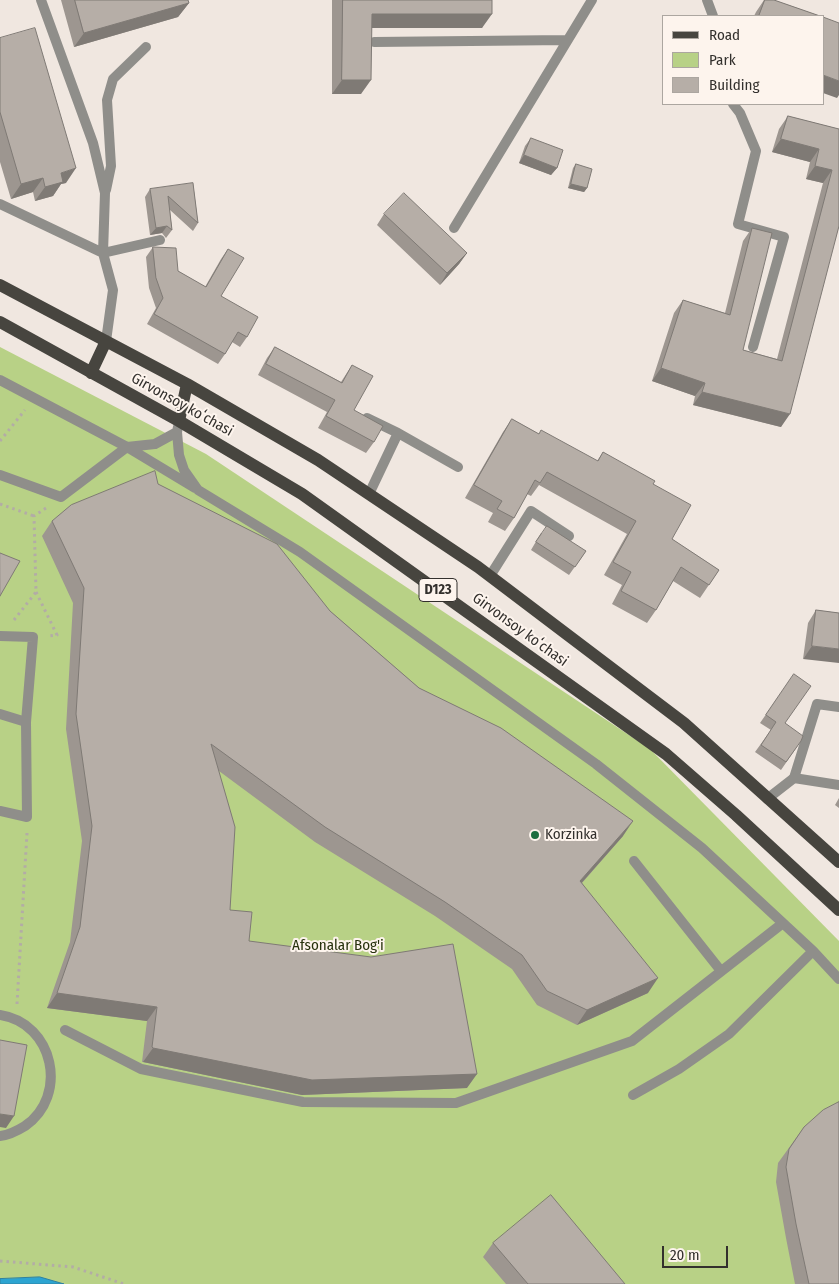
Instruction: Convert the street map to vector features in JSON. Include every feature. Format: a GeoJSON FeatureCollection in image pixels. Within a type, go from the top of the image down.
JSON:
{"type":"FeatureCollection","features":[{"type":"Feature","properties":{"kind":"main road","name":"Girvonsoy koʻchasi"},"geometry":{"type":"LineString","coordinates":[[0,285],[187,384],[318,460],[490,576],[684,723],[839,862]]}},
{"type":"Feature","properties":{"kind":"main road","name":"Girvonsoy koʻchasi"},"geometry":{"type":"LineString","coordinates":[[0,322],[91,373],[178,426],[302,494],[666,754],[736,815],[839,910]]}},
{"type":"Feature","properties":{"kind":"main road"},"geometry":{"type":"LineString","coordinates":[[91,373],[106,341]]}},
{"type":"Feature","properties":{"kind":"main road"},"geometry":{"type":"LineString","coordinates":[[178,426],[187,384]]}},
{"type":"Feature","properties":{"kind":"street"},"geometry":{"type":"LineString","coordinates":[[41,0],[93,143],[105,193]]}},
{"type":"Feature","properties":{"kind":"street"},"geometry":{"type":"LineString","coordinates":[[454,228],[592,0]]}},
{"type":"Feature","properties":{"kind":"street"},"geometry":{"type":"LineString","coordinates":[[707,0],[713,15]]}},
{"type":"Feature","properties":{"kind":"street"},"geometry":{"type":"LineString","coordinates":[[374,42],[568,40]]}},
{"type":"Feature","properties":{"kind":"street"},"geometry":{"type":"LineString","coordinates":[[106,341],[113,290],[103,253],[105,193],[111,166],[107,100],[113,79],[146,47]]}},
{"type":"Feature","properties":{"kind":"street"},"geometry":{"type":"LineString","coordinates":[[734,105],[740,113],[756,151],[738,224],[784,237],[753,347]]}},
{"type":"Feature","properties":{"kind":"street"},"geometry":{"type":"LineString","coordinates":[[0,204],[103,253],[160,240]]}},
{"type":"Feature","properties":{"kind":"street"},"geometry":{"type":"LineString","coordinates":[[0,380],[126,447],[300,552],[596,764],[702,848],[813,950],[839,979]]}},
{"type":"Feature","properties":{"kind":"street"},"geometry":{"type":"LineString","coordinates":[[367,418],[458,467]]}},
{"type":"Feature","properties":{"kind":"street"},"geometry":{"type":"LineString","coordinates":[[0,475],[60,497],[126,447],[156,444],[178,426]]}},
{"type":"Feature","properties":{"kind":"street"},"geometry":{"type":"LineString","coordinates":[[178,426],[179,455],[184,470],[198,490]]}},
{"type":"Feature","properties":{"kind":"street"},"geometry":{"type":"LineString","coordinates":[[369,494],[398,433]]}},
{"type":"Feature","properties":{"kind":"street"},"geometry":{"type":"LineString","coordinates":[[490,576],[530,511],[569,536]]}},
{"type":"Feature","properties":{"kind":"street"},"geometry":{"type":"LineString","coordinates":[[0,636],[33,637],[26,722],[27,817],[0,811]]}},
{"type":"Feature","properties":{"kind":"street"},"geometry":{"type":"LineString","coordinates":[[767,799],[794,778],[817,704],[839,708]]}},
{"type":"Feature","properties":{"kind":"street"},"geometry":{"type":"LineString","coordinates":[[0,714],[26,722]]}},
{"type":"Feature","properties":{"kind":"street"},"geometry":{"type":"LineString","coordinates":[[794,778],[839,785]]}},
{"type":"Feature","properties":{"kind":"street"},"geometry":{"type":"LineString","coordinates":[[634,861],[721,971]]}},
{"type":"Feature","properties":{"kind":"street"},"geometry":{"type":"LineString","coordinates":[[66,1030],[141,1069],[303,1102],[456,1103],[632,1042],[783,923]]}},
{"type":"Feature","properties":{"kind":"street"},"geometry":{"type":"LineString","coordinates":[[633,1095],[679,1069],[729,1034],[813,950]]}},
{"type":"Feature","properties":{"kind":"street"},"geometry":{"type":"LineString","coordinates":[[0,1015],[16,1020],[33,1032],[45,1048],[50,1061],[52,1075],[46,1102],[38,1114],[29,1124],[17,1131],[0,1136]]}},
{"type":"Feature","properties":{"kind":"path"},"geometry":{"type":"LineString","coordinates":[[0,440],[34,399]]}},
{"type":"Feature","properties":{"kind":"path"},"geometry":{"type":"LineString","coordinates":[[34,516],[60,497]]}},
{"type":"Feature","properties":{"kind":"path"},"geometry":{"type":"LineString","coordinates":[[0,504],[34,516]]}},
{"type":"Feature","properties":{"kind":"path"},"geometry":{"type":"LineString","coordinates":[[33,637],[57,636],[36,592],[34,516]]}},
{"type":"Feature","properties":{"kind":"path"},"geometry":{"type":"LineString","coordinates":[[0,636],[36,592]]}},
{"type":"Feature","properties":{"kind":"path"},"geometry":{"type":"LineString","coordinates":[[16,1020],[27,817]]}},
{"type":"Feature","properties":{"kind":"path"},"geometry":{"type":"LineString","coordinates":[[0,1261],[73,1267],[124,1284]]}},
{"type":"Feature","properties":{"kind":"green space","name":"Afsonalar Bog'i"},"geometry":{"type":"Polygon","coordinates":[[[0,347],[206,454],[650,749],[839,941],[839,1284],[0,1284],[0,347]]]}},
{"type":"Feature","properties":{"kind":"water"},"geometry":{"type":"Polygon","coordinates":[[[40,1277],[64,1284],[0,1284],[0,1279],[40,1277]]]}},
{"type":"Feature","properties":{"kind":"building"},"geometry":{"type":"Polygon","coordinates":[[[75,0],[188,0],[189,3],[84,33],[75,0]]]}},
{"type":"Feature","properties":{"kind":"building"},"geometry":{"type":"Polygon","coordinates":[[[343,0],[492,0],[492,14],[372,14],[371,80],[342,80],[343,0]]]}},
{"type":"Feature","properties":{"kind":"building"},"geometry":{"type":"Polygon","coordinates":[[[765,0],[774,0],[817,15],[759,15],[765,0]]]}},
{"type":"Feature","properties":{"kind":"building"},"geometry":{"type":"Polygon","coordinates":[[[824,17],[839,23],[839,81],[824,75],[824,17]]]}},
{"type":"Feature","properties":{"kind":"building"},"geometry":{"type":"Polygon","coordinates":[[[35,28],[76,168],[61,173],[63,182],[45,187],[43,178],[21,184],[0,112],[0,38],[35,28]]]}},
{"type":"Feature","properties":{"kind":"building"},"geometry":{"type":"Polygon","coordinates":[[[788,116],[839,129],[839,226],[790,414],[702,392],[705,383],[661,368],[683,300],[730,315],[752,228],[772,233],[743,350],[782,361],[832,170],[815,166],[819,149],[781,139],[788,116]]]}},
{"type":"Feature","properties":{"kind":"building"},"geometry":{"type":"Polygon","coordinates":[[[531,138],[563,150],[557,168],[524,155],[531,138]]]}},
{"type":"Feature","properties":{"kind":"building"},"geometry":{"type":"Polygon","coordinates":[[[576,164],[592,169],[587,188],[571,184],[576,164]]]}},
{"type":"Feature","properties":{"kind":"building"},"geometry":{"type":"Polygon","coordinates":[[[193,183],[198,223],[168,196],[172,230],[167,226],[156,228],[150,189],[193,183]]]}},
{"type":"Feature","properties":{"kind":"building"},"geometry":{"type":"Polygon","coordinates":[[[404,193],[467,253],[447,273],[384,214],[404,193]]]}},
{"type":"Feature","properties":{"kind":"building"},"geometry":{"type":"Polygon","coordinates":[[[153,247],[176,248],[178,271],[206,287],[228,249],[244,258],[221,296],[258,317],[247,337],[238,332],[225,354],[154,314],[163,298],[156,278],[153,247]]]}},
{"type":"Feature","properties":{"kind":"building"},"geometry":{"type":"Polygon","coordinates":[[[275,347],[342,383],[352,365],[373,376],[354,410],[383,426],[374,442],[326,416],[335,400],[266,364],[275,347]]]}},
{"type":"Feature","properties":{"kind":"building"},"geometry":{"type":"Polygon","coordinates":[[[512,419],[539,434],[541,430],[598,461],[603,452],[655,481],[653,484],[691,505],[672,539],[719,570],[709,585],[681,567],[656,610],[621,591],[631,572],[613,562],[636,521],[547,472],[540,483],[535,480],[514,518],[497,509],[502,501],[474,485],[512,419]]]}},
{"type":"Feature","properties":{"kind":"building"},"geometry":{"type":"Polygon","coordinates":[[[155,471],[158,484],[277,544],[330,611],[419,688],[501,728],[633,821],[580,881],[658,978],[587,1010],[547,991],[522,955],[445,902],[325,827],[211,744],[235,827],[230,910],[252,912],[249,941],[371,957],[453,944],[477,1074],[312,1080],[153,1048],[157,1007],[57,993],[80,927],[92,826],[76,714],[84,588],[52,521],[71,505],[155,471]]]}},
{"type":"Feature","properties":{"kind":"building"},"geometry":{"type":"Polygon","coordinates":[[[547,526],[586,551],[575,567],[536,542],[547,526]]]}},
{"type":"Feature","properties":{"kind":"building"},"geometry":{"type":"Polygon","coordinates":[[[0,553],[20,561],[0,596],[0,553]]]}},
{"type":"Feature","properties":{"kind":"building"},"geometry":{"type":"Polygon","coordinates":[[[816,610],[839,613],[839,649],[812,646],[816,610]]]}},
{"type":"Feature","properties":{"kind":"building"},"geometry":{"type":"Polygon","coordinates":[[[794,674],[811,686],[785,723],[803,736],[786,762],[761,745],[776,722],[766,715],[794,674]]]}},
{"type":"Feature","properties":{"kind":"building"},"geometry":{"type":"Polygon","coordinates":[[[0,1040],[27,1045],[14,1116],[0,1114],[0,1040]]]}},
{"type":"Feature","properties":{"kind":"building"},"geometry":{"type":"Polygon","coordinates":[[[839,1102],[839,1284],[809,1284],[786,1167],[789,1149],[804,1127],[823,1110],[839,1102]]]}},
{"type":"Feature","properties":{"kind":"building"},"geometry":{"type":"Polygon","coordinates":[[[551,1195],[625,1284],[528,1284],[493,1243],[551,1195]]]}},
{"type":"Feature","properties":{"kind":"place","name":"Korzinka"},"geometry":{"type":"Point","coordinates":[535,835]}}]}
